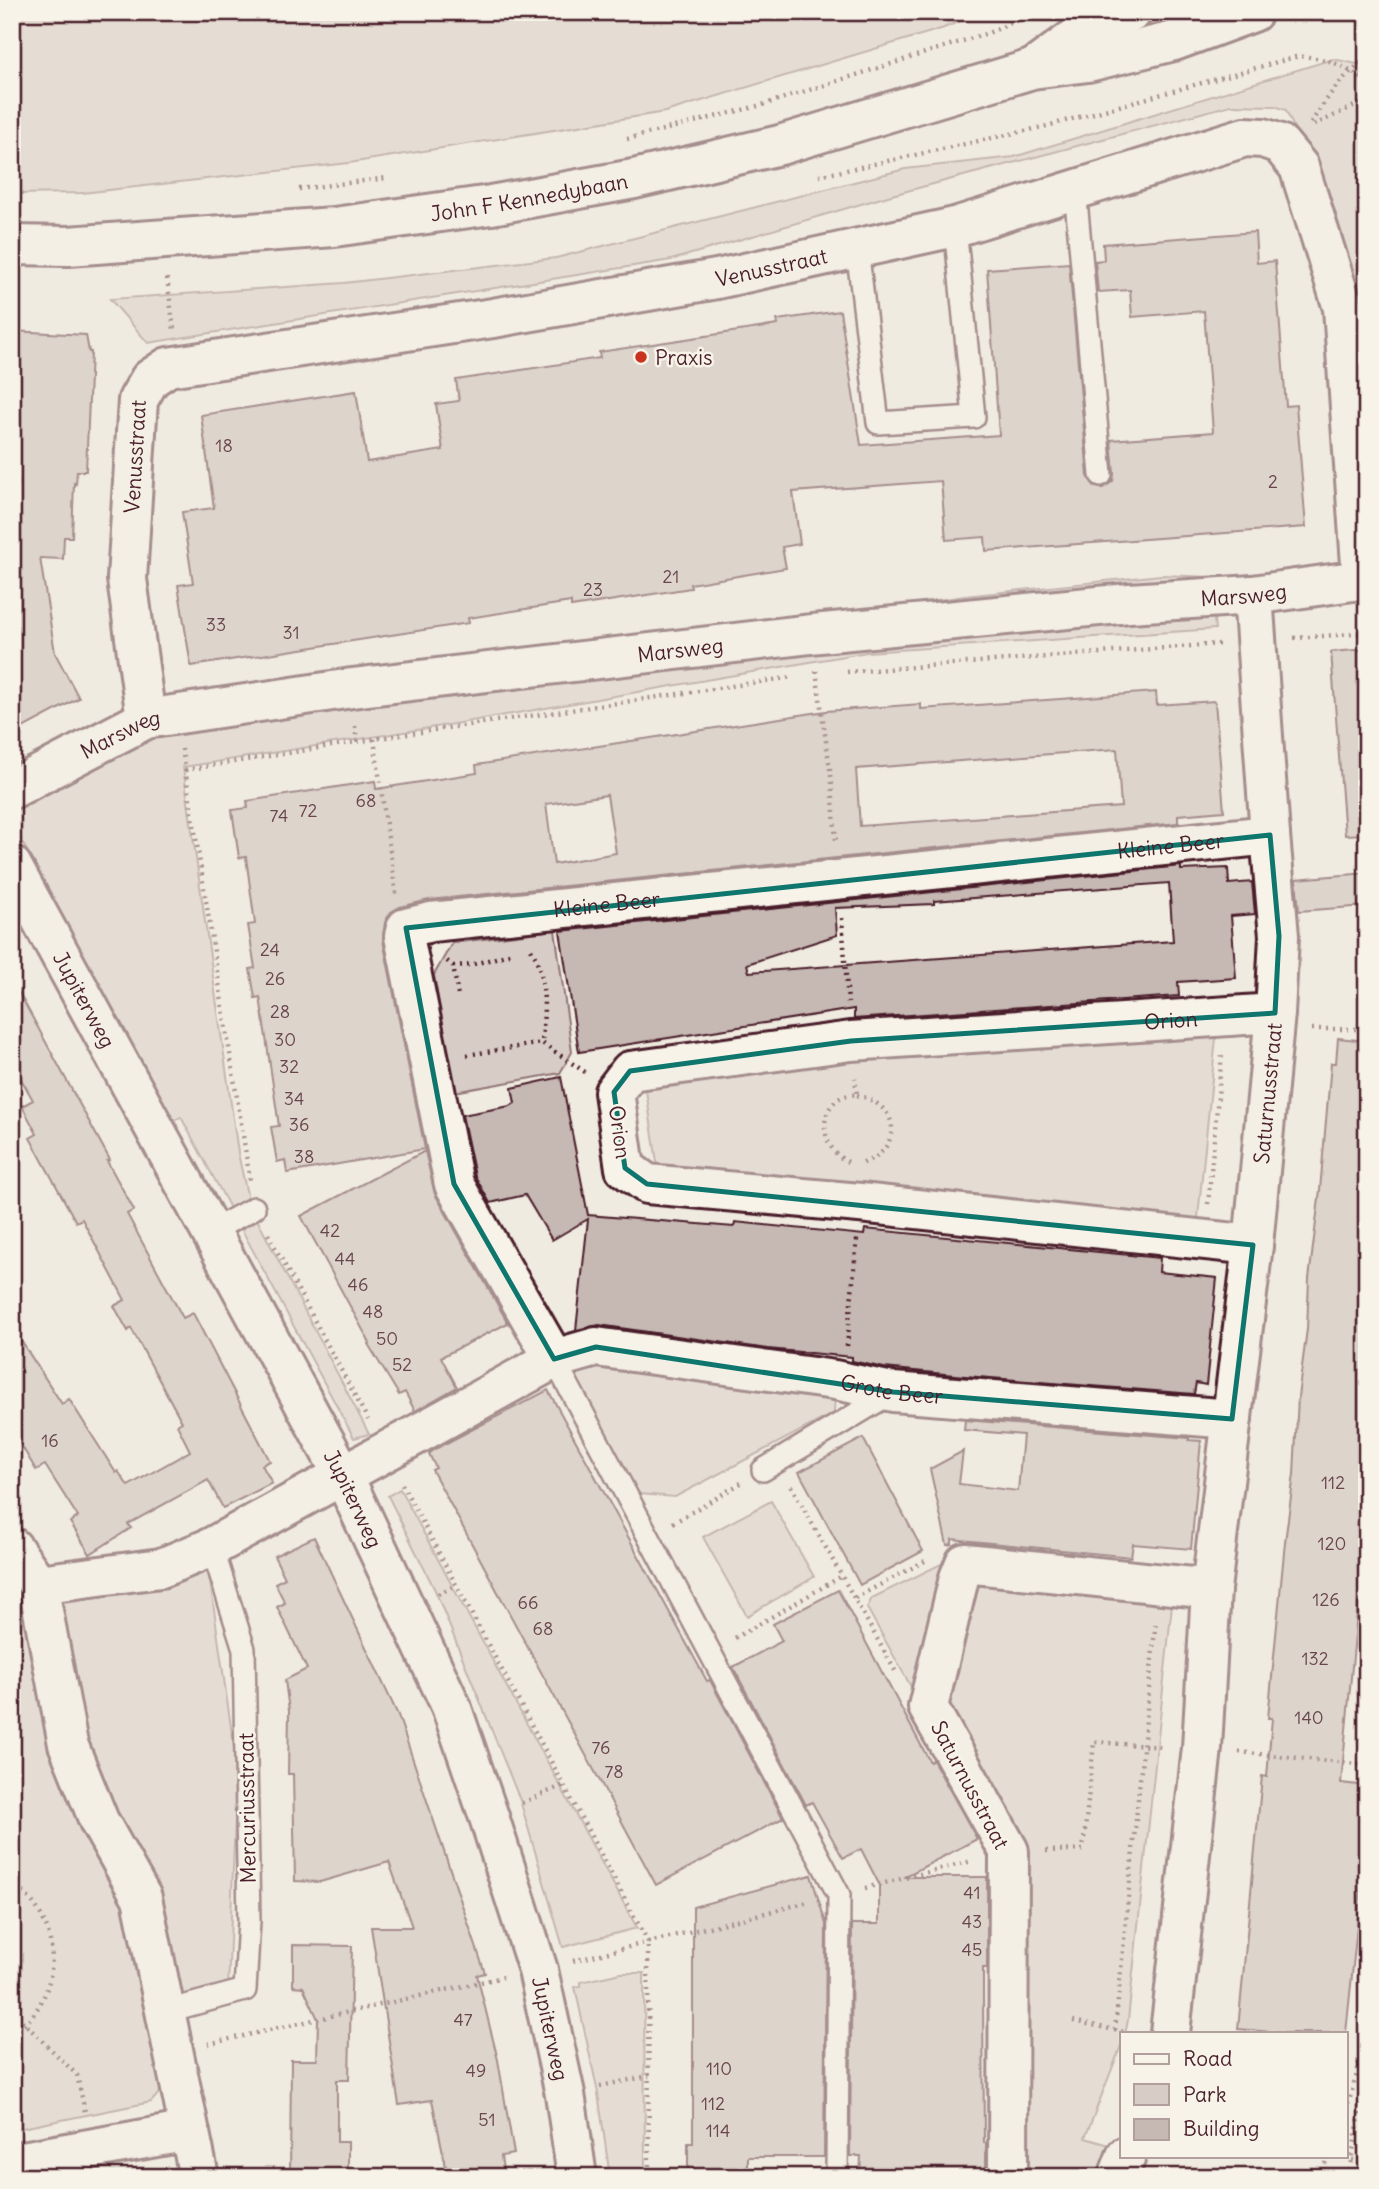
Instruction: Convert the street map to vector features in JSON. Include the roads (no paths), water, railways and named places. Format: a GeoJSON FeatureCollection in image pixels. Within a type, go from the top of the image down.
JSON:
{"type":"FeatureCollection","features":[{"type":"Feature","properties":{"kind":"street","name":"John F Kennedybaan"},"geometry":{"type":"LineString","coordinates":[[1032,69],[1078,36],[1132,12]]}},
{"type":"Feature","properties":{"kind":"street","name":"John F Kennedybaan"},"geometry":{"type":"LineString","coordinates":[[12,245],[68,246],[334,227],[491,205],[634,179],[780,145],[1032,69],[1088,62],[1174,41],[1253,12]]}},
{"type":"Feature","properties":{"kind":"street","name":"Venusstraat"},"geometry":{"type":"LineString","coordinates":[[146,719],[127,579],[138,400],[150,379],[168,367],[559,307],[717,279],[954,227],[1245,137],[1263,138],[1280,144],[1299,167],[1343,308],[1364,579]]}},
{"type":"Feature","properties":{"kind":"street","name":"Marsweg"},"geometry":{"type":"LineString","coordinates":[[12,789],[146,719],[352,688],[811,634],[1129,603],[1253,595],[1364,579]]}},
{"type":"Feature","properties":{"kind":"street","name":"Saturnusstraat"},"geometry":{"type":"LineString","coordinates":[[1170,2032],[1202,1749],[1211,1589],[1252,1245],[1274,1021],[1279,936],[1269,835],[1253,595]]}},
{"type":"Feature","properties":{"kind":"street","name":"Kleine Beer"},"geometry":{"type":"LineString","coordinates":[[554,1359],[454,1184],[404,936],[406,928],[432,922],[1269,835]]}},
{"type":"Feature","properties":{"kind":"street","name":"Jupiterweg"},"geometry":{"type":"LineString","coordinates":[[12,866],[343,1475],[451,1706],[538,1970],[565,2094],[577,2177]]}},
{"type":"Feature","properties":{"kind":"street","name":"Orion"},"geometry":{"type":"LineString","coordinates":[[1252,1245],[860,1203],[647,1184],[625,1168],[614,1092],[629,1071],[851,1041],[1226,1016],[1274,1021]]}},
{"type":"Feature","properties":{"kind":"street","name":"Grote Beer"},"geometry":{"type":"LineString","coordinates":[[343,1475],[554,1359],[596,1347],[844,1381],[893,1392],[1232,1419]]}},
{"type":"Feature","properties":{"kind":"street"},"geometry":{"type":"LineString","coordinates":[[37,1584],[161,1568],[212,1547],[343,1475]]}},
{"type":"Feature","properties":{"kind":"street"},"geometry":{"type":"LineString","coordinates":[[12,1546],[37,1584],[68,1744],[99,1821],[142,1898],[199,2177]]}},
{"type":"Feature","properties":{"kind":"street","name":"Saturnusstraat"},"geometry":{"type":"LineString","coordinates":[[1008,2177],[1009,1852],[928,1707],[958,1578],[965,1563],[1211,1589]]}},
{"type":"Feature","properties":{"kind":"street"},"geometry":{"type":"LineString","coordinates":[[12,2163],[189,2131]]}},
{"type":"Feature","properties":{"kind":"street"},"geometry":{"type":"LineString","coordinates":[[1118,2177],[1125,2158]]}},
{"type":"Feature","properties":{"kind":"lane"},"geometry":{"type":"LineString","coordinates":[[1075,189],[1101,475]]}},
{"type":"Feature","properties":{"kind":"lane"},"geometry":{"type":"LineString","coordinates":[[857,248],[878,423],[974,417],[954,227]]}},
{"type":"Feature","properties":{"kind":"lane"},"geometry":{"type":"LineString","coordinates":[[211,1232],[254,1208]]}},
{"type":"Feature","properties":{"kind":"lane"},"geometry":{"type":"LineString","coordinates":[[554,1359],[839,1895],[837,2177]]}},
{"type":"Feature","properties":{"kind":"lane"},"geometry":{"type":"LineString","coordinates":[[770,1466],[893,1392]]}},
{"type":"Feature","properties":{"kind":"lane","name":"Mercuriusstraat"},"geometry":{"type":"LineString","coordinates":[[164,2012],[245,1990],[249,1921],[244,1649],[212,1547]]}},
{"type":"Feature","properties":{"kind":"place","name":"Praxis"},"geometry":{"type":"Point","coordinates":[641,357]}}]}
